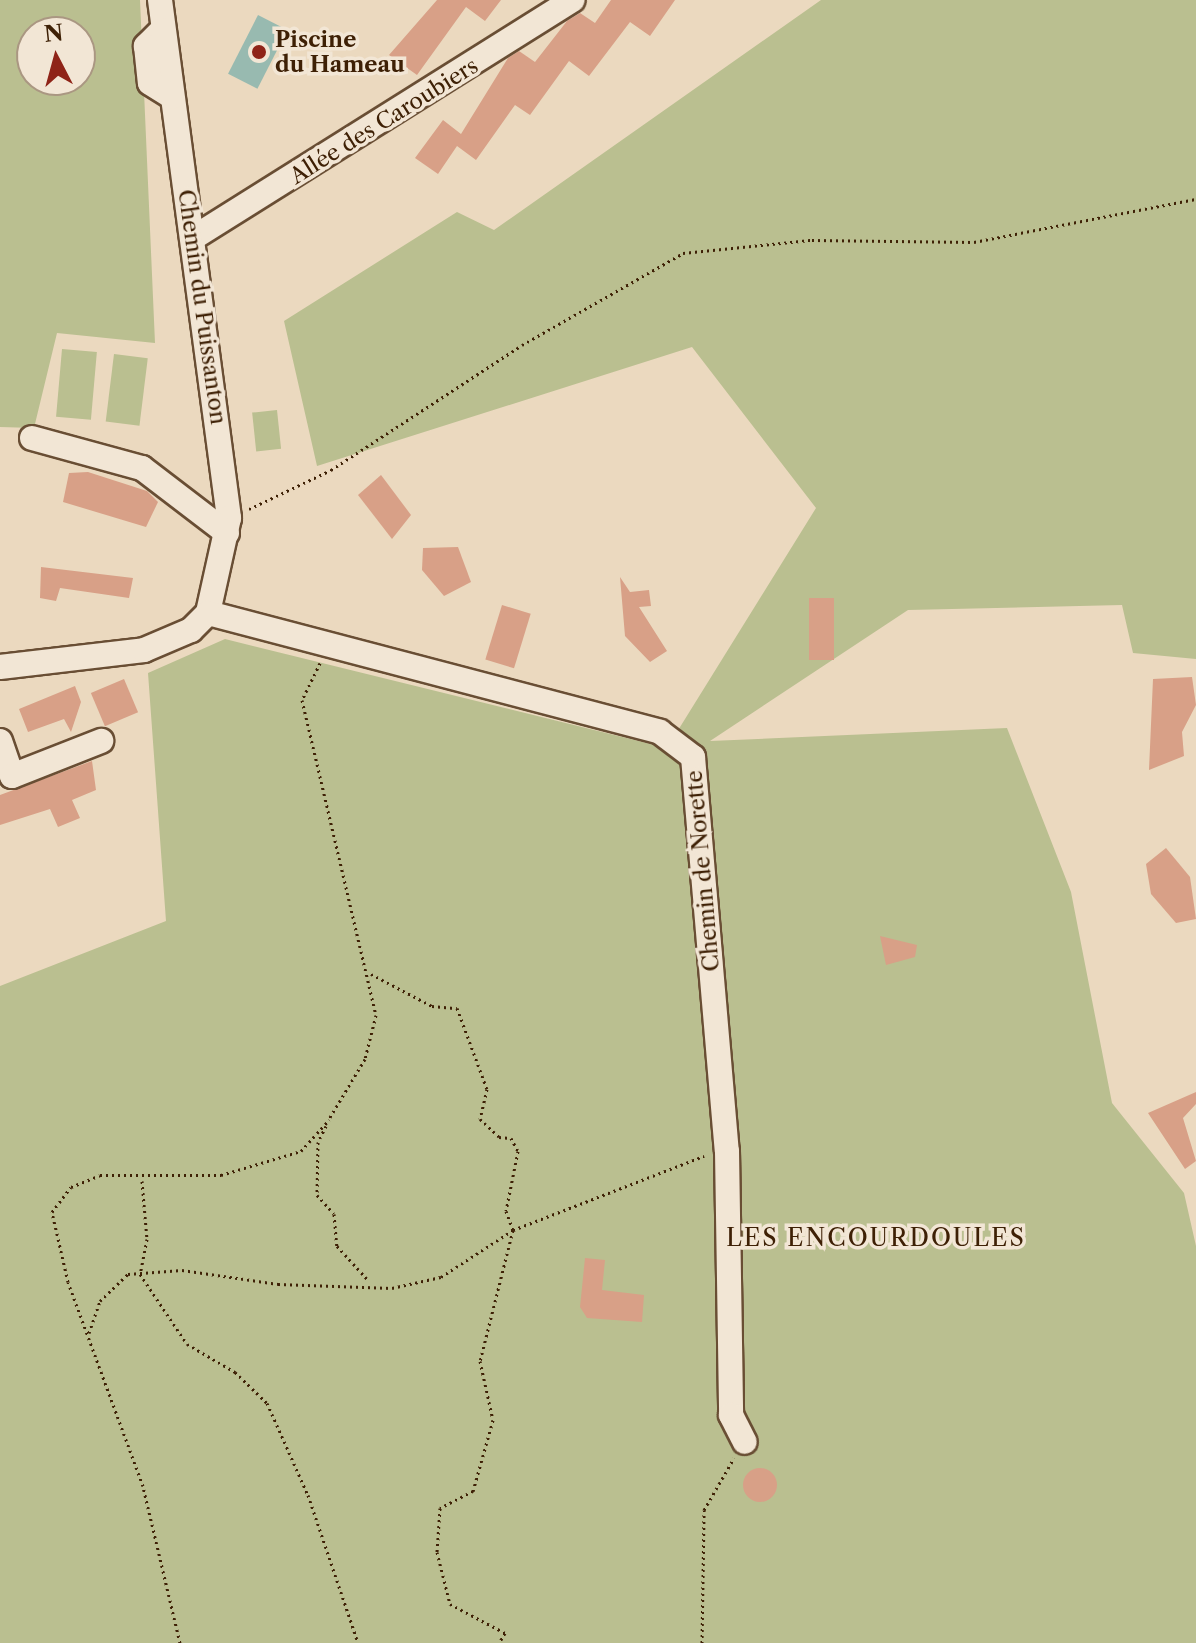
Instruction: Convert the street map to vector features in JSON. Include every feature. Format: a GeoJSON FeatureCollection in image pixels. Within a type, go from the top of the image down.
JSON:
{"type":"FeatureCollection","features":[{"type":"Feature","properties":{"kind":"street","name":"Chemin du Puissanton"},"geometry":{"type":"LineString","coordinates":[[160,0],[228,526],[208,613]]}},
{"type":"Feature","properties":{"kind":"street","name":"Allée des Caroubiers"},"geometry":{"type":"LineString","coordinates":[[193,238],[573,0]]}},
{"type":"Feature","properties":{"kind":"street"},"geometry":{"type":"LineString","coordinates":[[32,438],[142,468],[228,526]]}},
{"type":"Feature","properties":{"kind":"street"},"geometry":{"type":"LineString","coordinates":[[0,667],[144,650],[191,630],[208,613]]}},
{"type":"Feature","properties":{"kind":"street","name":"Chemin de Norette"},"geometry":{"type":"LineString","coordinates":[[208,613],[326,649],[660,732],[693,757],[727,1151],[731,1415],[745,1442]]}},
{"type":"Feature","properties":{"kind":"street"},"geometry":{"type":"LineString","coordinates":[[0,741],[6,779],[101,741]]}},
{"type":"Feature","properties":{"kind":"path"},"geometry":{"type":"LineString","coordinates":[[228,526],[331,470],[522,345],[683,253],[812,240],[986,240],[1196,199]]}},
{"type":"Feature","properties":{"kind":"path"},"geometry":{"type":"LineString","coordinates":[[326,649],[302,700],[371,974],[376,1015],[365,1059],[318,1142],[317,1195],[334,1214],[337,1246],[369,1281]]}},
{"type":"Feature","properties":{"kind":"path"},"geometry":{"type":"LineString","coordinates":[[371,974],[423,1003],[457,1008],[465,1019],[487,1089],[478,1100],[480,1119],[499,1137],[511,1138],[518,1151],[506,1211],[513,1230],[480,1361],[493,1420],[473,1491],[440,1508],[437,1552],[450,1604],[505,1633],[499,1643]]}},
{"type":"Feature","properties":{"kind":"path"},"geometry":{"type":"LineString","coordinates":[[180,1643],[138,1471],[88,1335],[52,1212],[71,1187],[100,1175],[142,1180],[221,1175],[301,1151],[329,1120]]}},
{"type":"Feature","properties":{"kind":"path"},"geometry":{"type":"LineString","coordinates":[[88,1335],[100,1301],[128,1274],[182,1270],[278,1284],[369,1281],[392,1288],[441,1277],[513,1230],[690,1158],[727,1151]]}},
{"type":"Feature","properties":{"kind":"path"},"geometry":{"type":"LineString","coordinates":[[142,1180],[147,1239],[140,1274],[187,1344],[235,1372],[267,1403],[308,1495],[358,1643]]}},
{"type":"Feature","properties":{"kind":"path"},"geometry":{"type":"LineString","coordinates":[[702,1643],[704,1510],[745,1442]]}},
{"type":"Feature","properties":{"kind":"green space"},"geometry":{"type":"Polygon","coordinates":[[[0,0],[140,0],[155,343],[57,333],[34,428],[0,427],[0,0]]]}},
{"type":"Feature","properties":{"kind":"green space"},"geometry":{"type":"Polygon","coordinates":[[[821,0],[1196,0],[1196,659],[1133,653],[1122,605],[908,610],[710,741],[1007,728],[1071,892],[1112,1103],[1184,1193],[1196,1246],[1196,1643],[0,1643],[0,986],[166,921],[148,673],[225,639],[667,748],[816,508],[692,347],[317,466],[284,321],[457,212],[494,230],[821,0]]]}},
{"type":"Feature","properties":{"kind":"green space"},"geometry":{"type":"Polygon","coordinates":[[[62,349],[97,352],[91,420],[56,417],[62,349]]]}},
{"type":"Feature","properties":{"kind":"green space"},"geometry":{"type":"Polygon","coordinates":[[[114,354],[148,358],[139,426],[106,421],[114,354]]]}},
{"type":"Feature","properties":{"kind":"green space"},"geometry":{"type":"Polygon","coordinates":[[[277,410],[281,449],[256,451],[252,413],[277,410]]]}},
{"type":"Feature","properties":{"kind":"water","name":"Piscine du Hameau"},"geometry":{"type":"Polygon","coordinates":[[[258,15],[287,30],[257,89],[228,74],[258,15]]]}},
{"type":"Feature","properties":{"kind":"building"},"geometry":{"type":"Polygon","coordinates":[[[437,0],[501,0],[485,21],[466,7],[417,75],[389,55],[437,0]]]}},
{"type":"Feature","properties":{"kind":"building"},"geometry":{"type":"Polygon","coordinates":[[[611,0],[675,0],[650,36],[630,22],[589,76],[569,61],[530,115],[515,105],[476,160],[457,146],[438,174],[415,158],[443,120],[461,134],[508,58],[519,51],[535,62],[567,21],[580,13],[595,23],[611,0]]]}},
{"type":"Feature","properties":{"kind":"building"},"geometry":{"type":"Polygon","coordinates":[[[88,472],[147,491],[158,502],[146,527],[63,502],[69,473],[88,472]]]}},
{"type":"Feature","properties":{"kind":"building"},"geometry":{"type":"Polygon","coordinates":[[[381,475],[411,515],[392,539],[358,495],[381,475]]]}},
{"type":"Feature","properties":{"kind":"building"},"geometry":{"type":"Polygon","coordinates":[[[458,547],[471,582],[444,596],[422,570],[423,548],[458,547]]]}},
{"type":"Feature","properties":{"kind":"building"},"geometry":{"type":"Polygon","coordinates":[[[41,567],[133,578],[129,598],[60,588],[56,601],[40,598],[41,567]]]}},
{"type":"Feature","properties":{"kind":"building"},"geometry":{"type":"Polygon","coordinates":[[[620,577],[630,592],[649,590],[651,606],[639,607],[667,651],[650,662],[625,636],[620,577]]]}},
{"type":"Feature","properties":{"kind":"building"},"geometry":{"type":"Polygon","coordinates":[[[809,598],[834,598],[834,660],[809,660],[809,598]]]}},
{"type":"Feature","properties":{"kind":"building"},"geometry":{"type":"Polygon","coordinates":[[[502,605],[531,614],[514,668],[485,660],[502,605]]]}},
{"type":"Feature","properties":{"kind":"building"},"geometry":{"type":"Polygon","coordinates":[[[1192,677],[1196,705],[1182,732],[1184,756],[1149,770],[1153,679],[1192,677]]]}},
{"type":"Feature","properties":{"kind":"building"},"geometry":{"type":"Polygon","coordinates":[[[124,679],[138,712],[105,726],[91,693],[124,679]]]}},
{"type":"Feature","properties":{"kind":"building"},"geometry":{"type":"Polygon","coordinates":[[[75,686],[81,702],[71,732],[64,719],[28,732],[19,709],[75,686]]]}},
{"type":"Feature","properties":{"kind":"building"},"geometry":{"type":"Polygon","coordinates":[[[92,761],[96,790],[72,800],[80,818],[58,827],[50,809],[0,825],[0,795],[92,761]]]}},
{"type":"Feature","properties":{"kind":"building"},"geometry":{"type":"Polygon","coordinates":[[[1166,848],[1190,877],[1196,919],[1176,923],[1151,894],[1146,864],[1166,848]]]}},
{"type":"Feature","properties":{"kind":"building"},"geometry":{"type":"Polygon","coordinates":[[[880,936],[917,945],[915,957],[886,965],[880,936]]]}},
{"type":"Feature","properties":{"kind":"building"},"geometry":{"type":"Polygon","coordinates":[[[1196,1092],[1196,1104],[1183,1118],[1196,1161],[1185,1169],[1148,1113],[1196,1092]]]}},
{"type":"Feature","properties":{"kind":"building"},"geometry":{"type":"Polygon","coordinates":[[[585,1258],[605,1260],[602,1290],[644,1295],[642,1322],[587,1318],[580,1307],[585,1258]]]}},
{"type":"Feature","properties":{"kind":"building"},"geometry":{"type":"Polygon","coordinates":[[[760,1468],[772,1473],[777,1485],[772,1497],[760,1502],[748,1497],[743,1485],[748,1473],[760,1468]]]}},
{"type":"Feature","properties":{"kind":"place","name":"Piscine du Hameau"},"geometry":{"type":"Point","coordinates":[259,52]}},
{"type":"Feature","properties":{"kind":"district","name":"LES ENCOURDOULES"},"geometry":{"type":"Point","coordinates":[876,1238]}}]}
